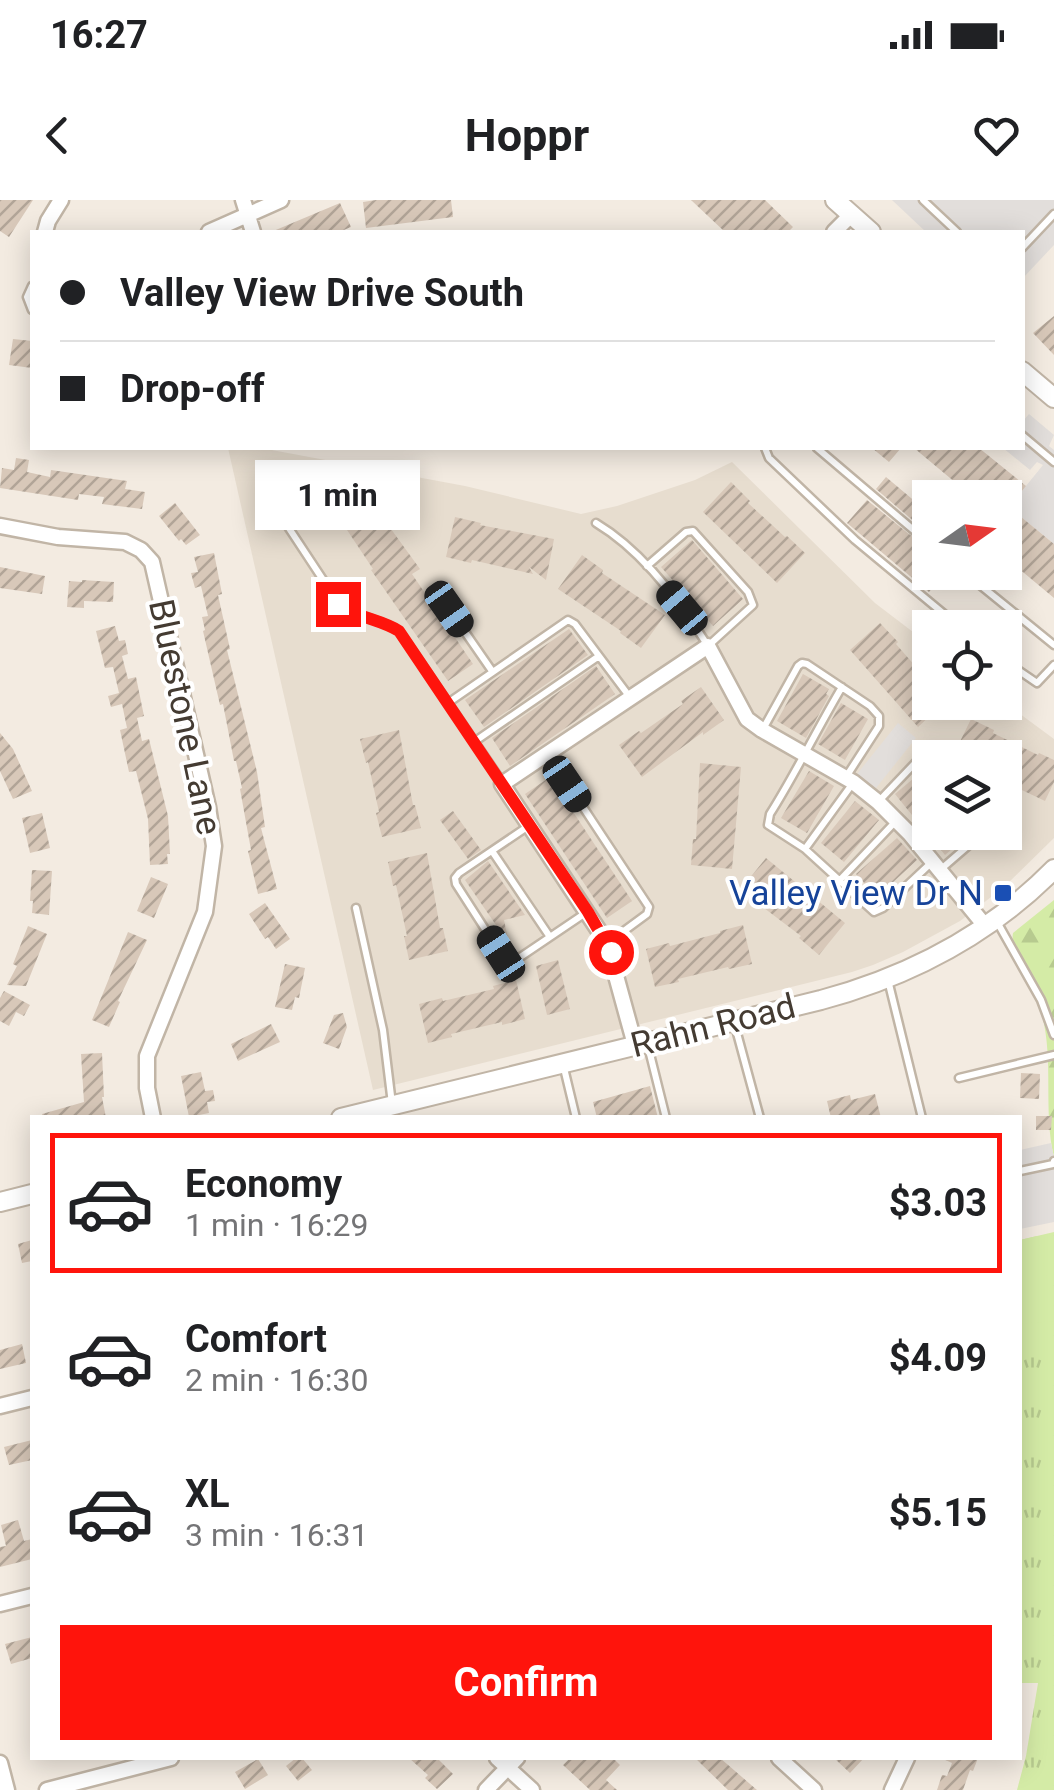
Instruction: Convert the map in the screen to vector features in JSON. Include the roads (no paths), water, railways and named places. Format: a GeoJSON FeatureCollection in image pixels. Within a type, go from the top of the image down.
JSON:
{"type":"FeatureCollection","features":[{"type":"Feature","properties":{"kind":"street"},"geometry":{"type":"LineString","coordinates":[[46,230],[62,200]]}},
{"type":"Feature","properties":{"kind":"street"},"geometry":{"type":"LineString","coordinates":[[212,230],[245,207],[281,200]]}},
{"type":"Feature","properties":{"kind":"street"},"geometry":{"type":"LineString","coordinates":[[835,230],[847,206],[868,230]]}},
{"type":"Feature","properties":{"kind":"street"},"geometry":{"type":"LineString","coordinates":[[1025,374],[1054,398]]}},
{"type":"Feature","properties":{"kind":"street","name":"Bluestone Lane"},"geometry":{"type":"LineString","coordinates":[[0,526],[58,537],[125,542],[141,550],[152,562],[214,846],[205,912],[147,1056],[152,1115]]}},
{"type":"Feature","properties":{"kind":"street"},"geometry":{"type":"LineString","coordinates":[[641,1044],[607,943],[502,784],[708,646],[742,713],[752,724],[849,780],[878,802],[991,924]]}},
{"type":"Feature","properties":{"kind":"street","name":"Rahn Road"},"geometry":{"type":"LineString","coordinates":[[356,1115],[836,996],[888,979],[947,951],[991,924],[1054,869]]}},
{"type":"Feature","properties":{"kind":"street"},"geometry":{"type":"LineString","coordinates":[[0,1202],[30,1194]]}},
{"type":"Feature","properties":{"kind":"street"},"geometry":{"type":"LineString","coordinates":[[0,1406],[30,1398]]}},
{"type":"Feature","properties":{"kind":"street"},"geometry":{"type":"LineString","coordinates":[[0,1604],[30,1596]]}},
{"type":"Feature","properties":{"kind":"street"},"geometry":{"type":"LineString","coordinates":[[47,1790],[162,1760]]}},
{"type":"Feature","properties":{"kind":"street"},"geometry":{"type":"LineString","coordinates":[[781,1760],[814,1790]]}},
{"type":"Feature","properties":{"kind":"street"},"geometry":{"type":"LineString","coordinates":[[892,1790],[906,1760]]}},
{"type":"Feature","properties":{"kind":"street"},"geometry":{"type":"LineString","coordinates":[[486,1790],[507,1761],[532,1790]]}},
{"type":"Feature","properties":{"kind":"street"},"geometry":{"type":"LineString","coordinates":[[0,1763],[7,1790]]}},
{"type":"Feature","properties":{"kind":"lane"},"geometry":{"type":"LineString","coordinates":[[923,200],[955,230]]}},
{"type":"Feature","properties":{"kind":"lane"},"geometry":{"type":"LineString","coordinates":[[1025,245],[1054,214]]}},
{"type":"Feature","properties":{"kind":"lane"},"geometry":{"type":"LineString","coordinates":[[1025,438],[1054,462]]}},
{"type":"Feature","properties":{"kind":"lane"},"geometry":{"type":"LineString","coordinates":[[766,450],[769,458],[845,531],[939,610]]}},
{"type":"Feature","properties":{"kind":"lane"},"geometry":{"type":"LineString","coordinates":[[819,450],[912,529]]}},
{"type":"Feature","properties":{"kind":"lane"},"geometry":{"type":"LineString","coordinates":[[273,504],[338,604],[399,631],[502,784]]}},
{"type":"Feature","properties":{"kind":"lane"},"geometry":{"type":"LineString","coordinates":[[596,523],[622,539],[647,566],[708,646],[753,604],[748,592],[690,530],[647,566]]}},
{"type":"Feature","properties":{"kind":"lane"},"geometry":{"type":"LineString","coordinates":[[986,590],[1054,645]]}},
{"type":"Feature","properties":{"kind":"lane"},"geometry":{"type":"LineString","coordinates":[[438,593],[492,671]]}},
{"type":"Feature","properties":{"kind":"lane"},"geometry":{"type":"LineString","coordinates":[[448,702],[568,620],[630,697]]}},
{"type":"Feature","properties":{"kind":"lane"},"geometry":{"type":"LineString","coordinates":[[474,742],[599,656]]}},
{"type":"Feature","properties":{"kind":"lane"},"geometry":{"type":"LineString","coordinates":[[762,730],[800,665],[808,664],[874,708],[880,719],[849,780],[805,849]]}},
{"type":"Feature","properties":{"kind":"lane"},"geometry":{"type":"LineString","coordinates":[[1022,673],[1037,683],[1054,665]]}},
{"type":"Feature","properties":{"kind":"lane"},"geometry":{"type":"LineString","coordinates":[[842,687],[768,822],[877,912],[958,850]]}},
{"type":"Feature","properties":{"kind":"lane"},"geometry":{"type":"LineString","coordinates":[[547,753],[649,907],[642,918],[607,943]]}},
{"type":"Feature","properties":{"kind":"lane"},"geometry":{"type":"LineString","coordinates":[[878,802],[912,766]]}},
{"type":"Feature","properties":{"kind":"lane"},"geometry":{"type":"LineString","coordinates":[[840,880],[897,820]]}},
{"type":"Feature","properties":{"kind":"lane"},"geometry":{"type":"LineString","coordinates":[[530,825],[459,872],[454,881],[501,954],[511,962],[588,912]]}},
{"type":"Feature","properties":{"kind":"lane"},"geometry":{"type":"LineString","coordinates":[[492,851],[550,938]]}},
{"type":"Feature","properties":{"kind":"lane"},"geometry":{"type":"LineString","coordinates":[[356,908],[383,1030],[382,1110]]}},
{"type":"Feature","properties":{"kind":"lane"},"geometry":{"type":"LineString","coordinates":[[991,924],[1040,1000],[1054,1034]]}},
{"type":"Feature","properties":{"kind":"lane"},"geometry":{"type":"LineString","coordinates":[[888,979],[921,1115]]}},
{"type":"Feature","properties":{"kind":"lane"},"geometry":{"type":"LineString","coordinates":[[733,1021],[759,1115]]}},
{"type":"Feature","properties":{"kind":"lane"},"geometry":{"type":"LineString","coordinates":[[641,1044],[665,1115]]}},
{"type":"Feature","properties":{"kind":"lane"},"geometry":{"type":"LineString","coordinates":[[959,1078],[1054,1055]]}},
{"type":"Feature","properties":{"kind":"lane"},"geometry":{"type":"LineString","coordinates":[[562,1063],[575,1115]]}},
{"type":"Feature","properties":{"kind":"lane"},"geometry":{"type":"LineString","coordinates":[[1022,1171],[1054,1161]]}},
{"type":"Feature","properties":{"kind":"place","name":"Valley View Dr N"},"geometry":{"type":"Point","coordinates":[1003,893]}}]}
